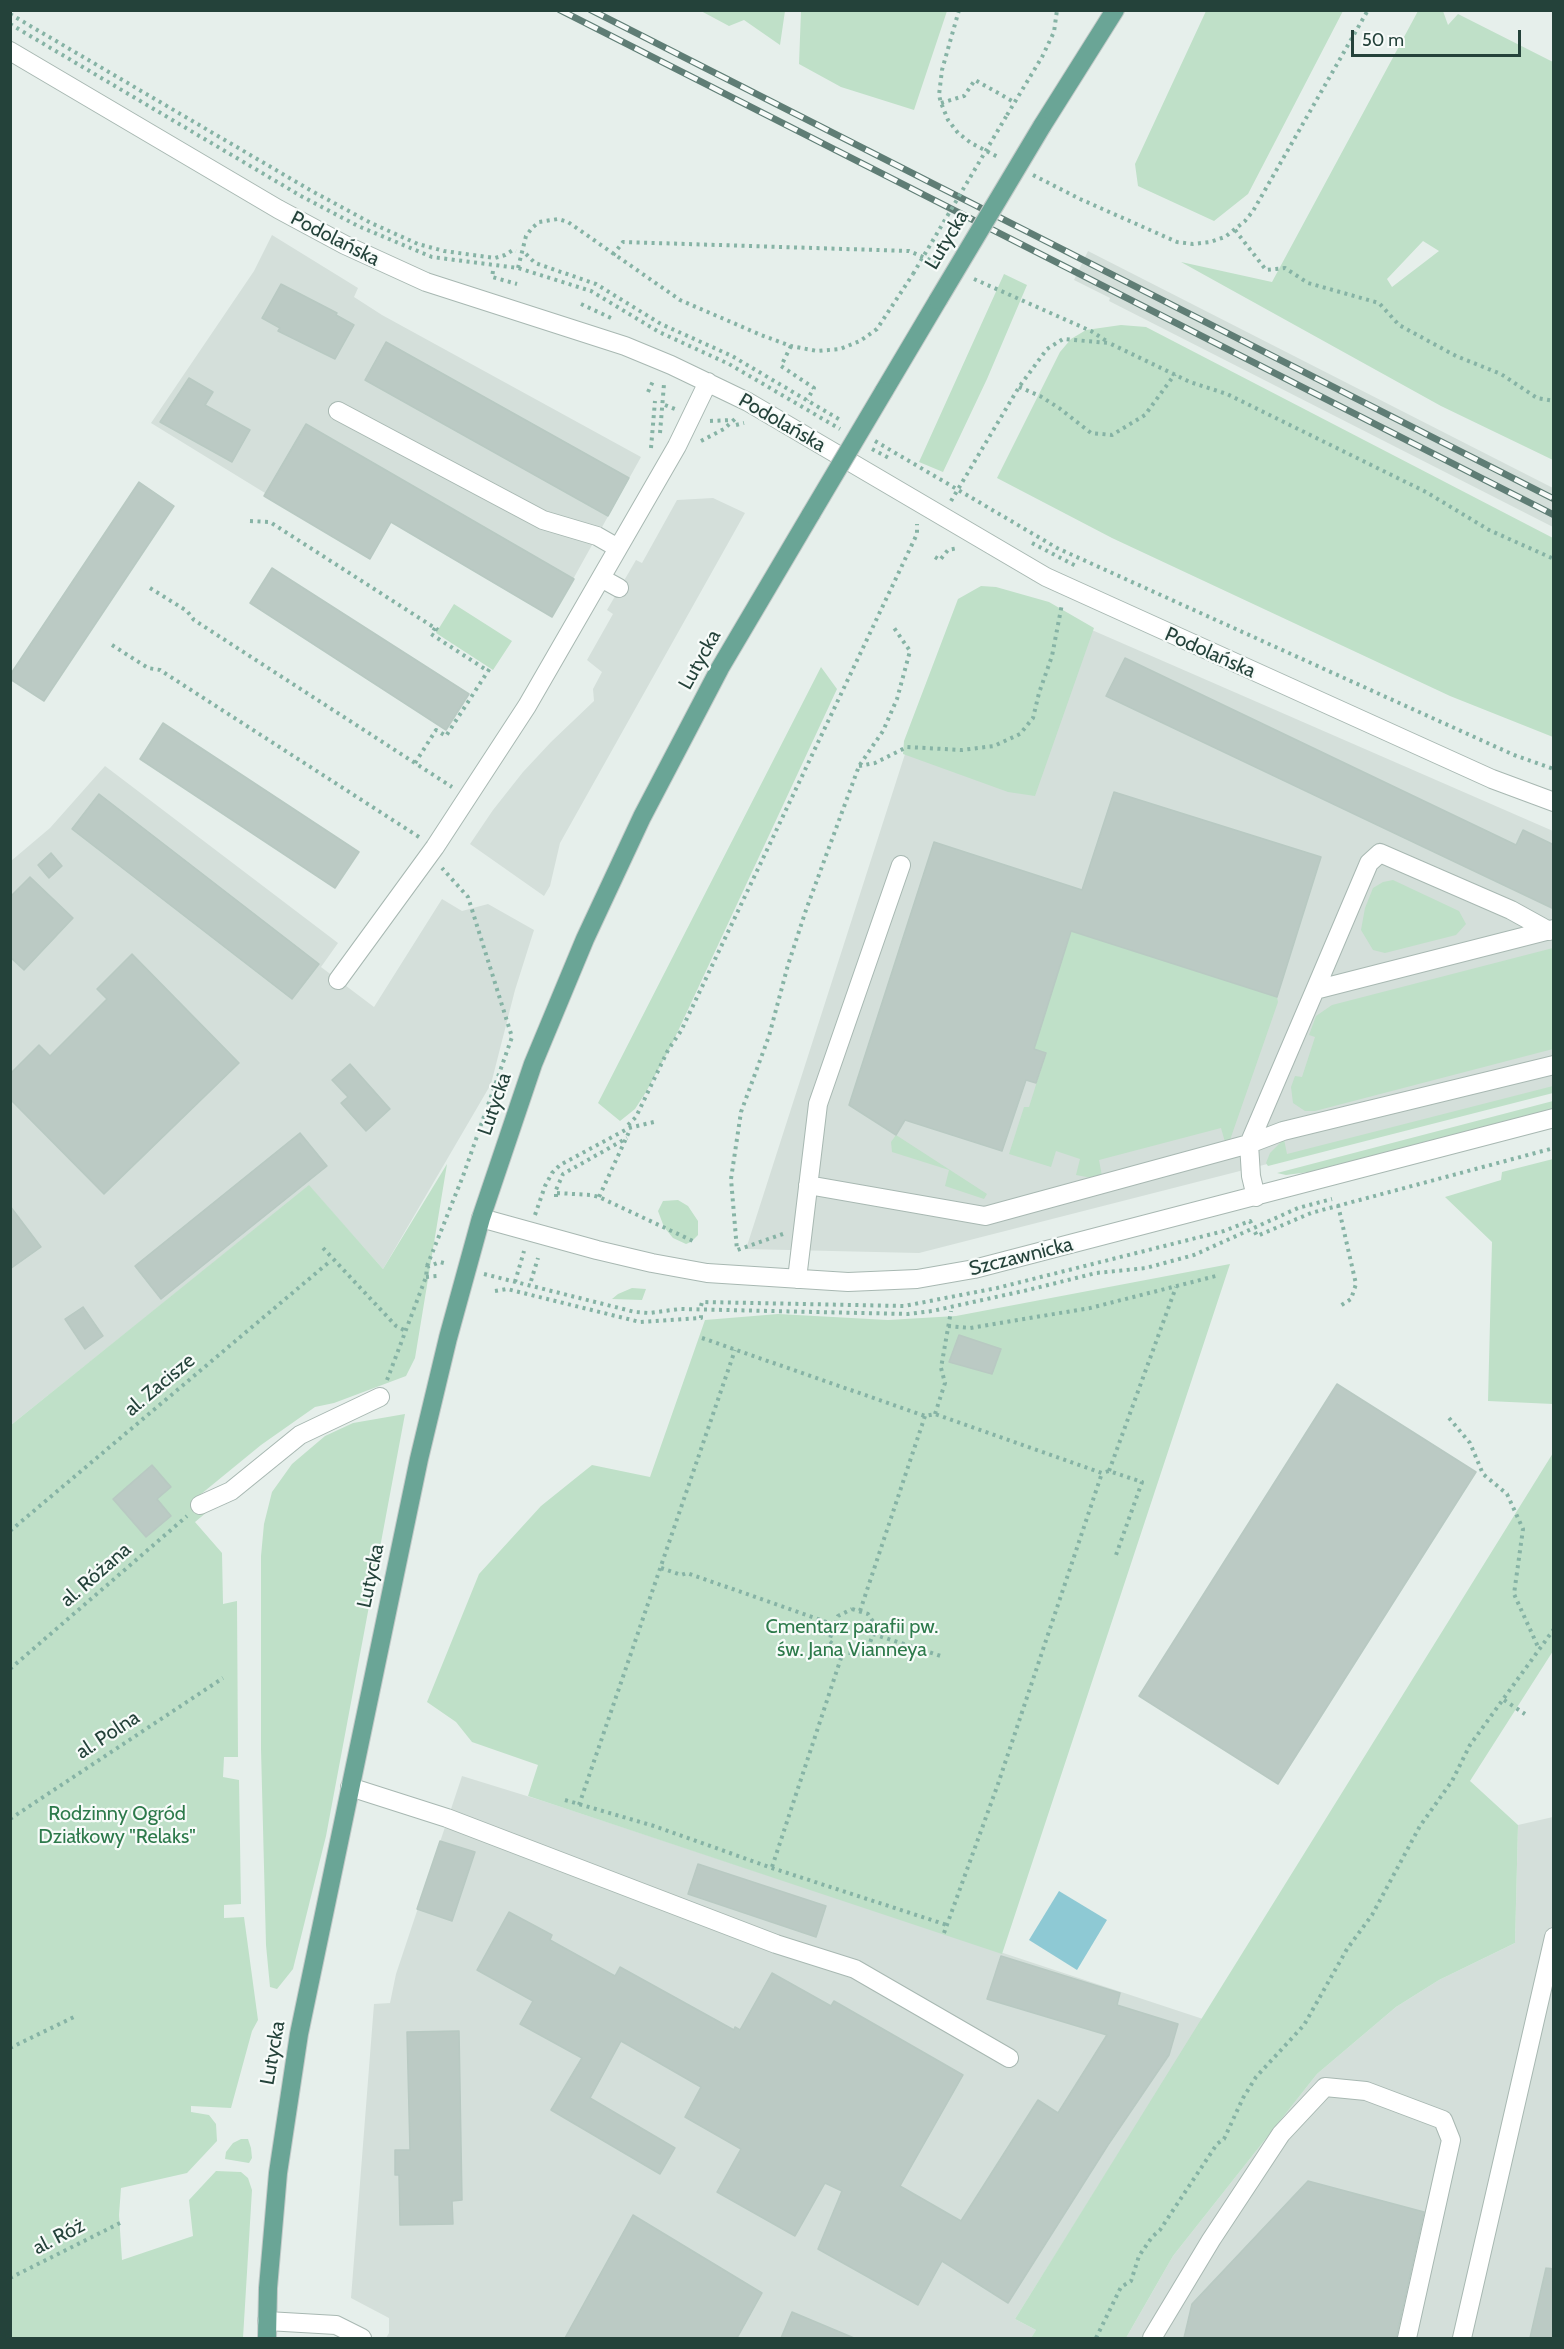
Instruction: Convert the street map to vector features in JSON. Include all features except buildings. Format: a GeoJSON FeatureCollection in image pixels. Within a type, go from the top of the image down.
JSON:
{"type":"FeatureCollection","features":[{"type":"Feature","properties":{"kind":"main road","name":"Lutycka"},"geometry":{"type":"LineString","coordinates":[[267,2330],[272,2233],[287,2102],[350,1787],[422,1448],[460,1292],[481,1218],[533,1064],[585,939],[642,817],[720,668],[1042,126],[1115,10]]}},
{"type":"Feature","properties":{"kind":"street","name":"Podolańska"},"geometry":{"type":"LineString","coordinates":[[10,51],[278,209],[355,250],[426,282],[625,346],[708,382],[748,402],[1046,578],[1492,779],[1554,802]]}},
{"type":"Feature","properties":{"kind":"street"},"geometry":{"type":"LineString","coordinates":[[338,980],[432,851],[527,706],[618,548],[668,445],[708,382]]}},
{"type":"Feature","properties":{"kind":"street"},"geometry":{"type":"LineString","coordinates":[[338,411],[543,520],[597,536],[618,548]]}},
{"type":"Feature","properties":{"kind":"street"},"geometry":{"type":"LineString","coordinates":[[601,578],[620,588]]}},
{"type":"Feature","properties":{"kind":"street"},"geometry":{"type":"LineString","coordinates":[[1256,1197],[1251,1176],[1249,1144],[1369,863],[1380,853],[1511,910],[1551,930]]}},
{"type":"Feature","properties":{"kind":"street"},"geometry":{"type":"LineString","coordinates":[[797,1279],[818,1104],[901,865]]}},
{"type":"Feature","properties":{"kind":"street"},"geometry":{"type":"LineString","coordinates":[[1315,990],[1551,930]]}},
{"type":"Feature","properties":{"kind":"street"},"geometry":{"type":"LineString","coordinates":[[808,1185],[985,1216],[1249,1144],[1283,1131],[1554,1065]]}},
{"type":"Feature","properties":{"kind":"street","name":"Szczawnicka"},"geometry":{"type":"LineString","coordinates":[[481,1218],[652,1263],[707,1273],[797,1279],[883,1281],[948,1274],[1256,1197],[1554,1118]]}},
{"type":"Feature","properties":{"kind":"street"},"geometry":{"type":"LineString","coordinates":[[201,1505],[231,1491],[300,1435],[380,1397]]}},
{"type":"Feature","properties":{"kind":"street"},"geometry":{"type":"LineString","coordinates":[[350,1787],[447,1818],[777,1944],[855,1969],[1009,2058]]}},
{"type":"Feature","properties":{"kind":"street"},"geometry":{"type":"LineString","coordinates":[[1462,2338],[1554,1937]]}},
{"type":"Feature","properties":{"kind":"street"},"geometry":{"type":"LineString","coordinates":[[1152,2338],[1211,2240],[1281,2134],[1325,2087],[1366,2091],[1443,2120],[1451,2140],[1407,2338]]}},
{"type":"Feature","properties":{"kind":"street"},"geometry":{"type":"LineString","coordinates":[[267,2330],[336,2325],[362,2338]]}},
{"type":"Feature","properties":{"kind":"path"},"geometry":{"type":"LineString","coordinates":[[960,10],[942,70],[939,95],[941,103],[948,120],[958,133],[971,143],[1010,163]]}},
{"type":"Feature","properties":{"kind":"path"},"geometry":{"type":"LineString","coordinates":[[518,268],[526,236],[539,222],[558,219],[568,222],[680,300],[791,346],[817,351],[840,349],[860,341],[877,329],[913,274],[1046,49],[1053,32],[1057,10]]}},
{"type":"Feature","properties":{"kind":"path"},"geometry":{"type":"LineString","coordinates":[[1030,174],[1177,242],[1193,244],[1210,242],[1235,230],[1253,211],[1368,10]]}},
{"type":"Feature","properties":{"kind":"path"},"geometry":{"type":"LineString","coordinates":[[10,14],[310,190],[371,223],[434,249],[495,259],[513,249],[516,250]]}},
{"type":"Feature","properties":{"kind":"path"},"geometry":{"type":"LineString","coordinates":[[941,103],[964,96],[975,80],[1014,102]]}},
{"type":"Feature","properties":{"kind":"path"},"geometry":{"type":"LineString","coordinates":[[1235,230],[1266,270],[1285,268],[1308,283],[1378,303],[1399,325],[1456,356],[1502,374],[1537,398],[1554,400]]}},
{"type":"Feature","properties":{"kind":"path"},"geometry":{"type":"LineString","coordinates":[[613,255],[623,242],[909,251],[941,265]]}},
{"type":"Feature","properties":{"kind":"path"},"geometry":{"type":"LineString","coordinates":[[526,254],[535,263],[596,284],[675,333],[732,356],[847,424]]}},
{"type":"Feature","properties":{"kind":"path"},"geometry":{"type":"LineString","coordinates":[[493,271],[492,277],[517,284]]}},
{"type":"Feature","properties":{"kind":"path"},"geometry":{"type":"LineString","coordinates":[[973,279],[1091,331],[1109,343],[1190,382],[1227,394],[1426,492],[1489,530],[1554,559]]}},
{"type":"Feature","properties":{"kind":"path"},"geometry":{"type":"LineString","coordinates":[[953,497],[1019,387],[1047,349],[1063,339],[1109,343]]}},
{"type":"Feature","properties":{"kind":"path"},"geometry":{"type":"LineString","coordinates":[[791,346],[781,366],[814,388],[807,400]]}},
{"type":"Feature","properties":{"kind":"path"},"geometry":{"type":"LineString","coordinates":[[1019,387],[1041,396],[1091,433],[1112,435],[1145,415],[1175,374]]}},
{"type":"Feature","properties":{"kind":"path"},"geometry":{"type":"LineString","coordinates":[[666,377],[662,389],[668,445],[700,442],[724,429],[742,413],[759,381]]}},
{"type":"Feature","properties":{"kind":"path"},"geometry":{"type":"LineString","coordinates":[[651,458],[655,401]]}},
{"type":"Feature","properties":{"kind":"path"},"geometry":{"type":"LineString","coordinates":[[704,421],[731,420]]}},
{"type":"Feature","properties":{"kind":"path"},"geometry":{"type":"LineString","coordinates":[[736,425],[749,422]]}},
{"type":"Feature","properties":{"kind":"path"},"geometry":{"type":"LineString","coordinates":[[867,436],[1057,548],[1514,754],[1554,769]]}},
{"type":"Feature","properties":{"kind":"path"},"geometry":{"type":"LineString","coordinates":[[628,1125],[636,1117],[668,1050],[681,1032],[911,545],[918,527],[912,518]]}},
{"type":"Feature","properties":{"kind":"path"},"geometry":{"type":"LineString","coordinates":[[250,521],[270,522],[436,629],[431,634],[489,669],[446,736],[436,730],[415,763]]}},
{"type":"Feature","properties":{"kind":"path"},"geometry":{"type":"LineString","coordinates":[[911,545],[916,548]]}},
{"type":"Feature","properties":{"kind":"path"},"geometry":{"type":"LineString","coordinates":[[150,588],[187,611],[194,620],[468,797]]}},
{"type":"Feature","properties":{"kind":"path"},"geometry":{"type":"LineString","coordinates":[[859,766],[875,763],[907,747],[962,750],[994,746],[1020,734],[1034,718],[1039,693],[1052,656],[1062,603]]}},
{"type":"Feature","properties":{"kind":"path"},"geometry":{"type":"LineString","coordinates":[[803,1227],[737,1250],[731,1179],[744,1104],[769,1036],[806,910],[859,766],[883,730],[892,710],[910,651],[892,625]]}},
{"type":"Feature","properties":{"kind":"path"},"geometry":{"type":"LineString","coordinates":[[112,645],[148,668],[160,670],[432,851],[468,897],[512,1037],[463,1176],[427,1267],[426,1277],[380,1397]]}},
{"type":"Feature","properties":{"kind":"path"},"geometry":{"type":"LineString","coordinates":[[543,1192],[552,1173],[569,1159],[629,1128],[658,1121]]}},
{"type":"Feature","properties":{"kind":"path"},"geometry":{"type":"LineString","coordinates":[[599,1197],[629,1132]]}},
{"type":"Feature","properties":{"kind":"path"},"geometry":{"type":"LineString","coordinates":[[627,1138],[571,1167],[559,1180],[557,1195],[599,1197],[693,1241]]}},
{"type":"Feature","properties":{"kind":"path"},"geometry":{"type":"LineString","coordinates":[[1256,1232],[1257,1236],[1301,1216],[1338,1205],[1554,1148]]}},
{"type":"Feature","properties":{"kind":"path"},"geometry":{"type":"LineString","coordinates":[[1338,1205],[1356,1284],[1351,1299],[1340,1305]]}},
{"type":"Feature","properties":{"kind":"path"},"geometry":{"type":"LineString","coordinates":[[323,1248],[396,1326],[405,1331]]}},
{"type":"Feature","properties":{"kind":"path"},"geometry":{"type":"LineString","coordinates":[[515,1282],[523,1254]]}},
{"type":"Feature","properties":{"kind":"path"},"geometry":{"type":"LineString","coordinates":[[531,1281],[538,1258]]}},
{"type":"Feature","properties":{"kind":"path"},"geometry":{"type":"LineString","coordinates":[[427,1267],[441,1262]]}},
{"type":"Feature","properties":{"kind":"path","name":"al. Zacisze"},"geometry":{"type":"LineString","coordinates":[[10,1531],[328,1263]]}},
{"type":"Feature","properties":{"kind":"path"},"geometry":{"type":"LineString","coordinates":[[426,1277],[437,1276]]}},
{"type":"Feature","properties":{"kind":"path"},"geometry":{"type":"LineString","coordinates":[[948,1326],[970,1328],[1090,1308],[1216,1276]]}},
{"type":"Feature","properties":{"kind":"path"},"geometry":{"type":"LineString","coordinates":[[1109,1471],[1176,1287]]}},
{"type":"Feature","properties":{"kind":"path"},"geometry":{"type":"LineString","coordinates":[[495,1291],[507,1289],[528,1292],[640,1322],[701,1318],[701,1314]]}},
{"type":"Feature","properties":{"kind":"path"},"geometry":{"type":"LineString","coordinates":[[935,1414],[945,1383],[942,1368],[951,1311]]}},
{"type":"Feature","properties":{"kind":"path"},"geometry":{"type":"LineString","coordinates":[[702,1338],[925,1416],[935,1414],[1101,1473],[1109,1471],[1142,1482],[1116,1555]]}},
{"type":"Feature","properties":{"kind":"path"},"geometry":{"type":"LineString","coordinates":[[579,1804],[735,1350]]}},
{"type":"Feature","properties":{"kind":"path"},"geometry":{"type":"LineString","coordinates":[[860,1611],[925,1416]]}},
{"type":"Feature","properties":{"kind":"path"},"geometry":{"type":"LineString","coordinates":[[1449,1418],[1470,1443],[1483,1474],[1507,1494],[1523,1529],[1514,1594],[1540,1649]]}},
{"type":"Feature","properties":{"kind":"path"},"geometry":{"type":"LineString","coordinates":[[944,1933],[998,1784],[1101,1473]]}},
{"type":"Feature","properties":{"kind":"path","name":"al. Różana"},"geometry":{"type":"LineString","coordinates":[[10,1669],[201,1505]]}},
{"type":"Feature","properties":{"kind":"path"},"geometry":{"type":"LineString","coordinates":[[661,1568],[681,1575],[687,1573],[835,1625]]}},
{"type":"Feature","properties":{"kind":"path"},"geometry":{"type":"LineString","coordinates":[[852,1609],[860,1611],[868,1614],[876,1626],[867,1652],[863,1655],[843,1652],[830,1641],[838,1616],[852,1609]]}},
{"type":"Feature","properties":{"kind":"path"},"geometry":{"type":"LineString","coordinates":[[1096,2338],[1121,2288],[1131,2281],[1139,2256],[1152,2237],[1160,2230],[1217,2144],[1224,2139],[1243,2098],[1256,2077],[1304,2025],[1347,1949],[1372,1915],[1420,1826],[1452,1781],[1470,1745],[1554,1629]]}},
{"type":"Feature","properties":{"kind":"path"},"geometry":{"type":"LineString","coordinates":[[873,1634],[944,1658]]}},
{"type":"Feature","properties":{"kind":"path"},"geometry":{"type":"LineString","coordinates":[[772,1868],[843,1652]]}},
{"type":"Feature","properties":{"kind":"path","name":"al. Polna"},"geometry":{"type":"LineString","coordinates":[[10,1819],[223,1678]]}},
{"type":"Feature","properties":{"kind":"path"},"geometry":{"type":"LineString","coordinates":[[1504,1700],[1525,1714]]}},
{"type":"Feature","properties":{"kind":"path"},"geometry":{"type":"LineString","coordinates":[[565,1800],[654,1826],[772,1868],[947,1925]]}},
{"type":"Feature","properties":{"kind":"path"},"geometry":{"type":"LineString","coordinates":[[10,2048],[74,2017]]}},
{"type":"Feature","properties":{"kind":"path","name":"al. Róż"},"geometry":{"type":"LineString","coordinates":[[10,2278],[120,2223]]}},
{"type":"Feature","properties":{"kind":"shaded area"},"geometry":{"type":"Polygon","coordinates":[[[272,235],[358,288],[354,297],[382,315],[641,457],[552,617],[391,522],[370,559],[264,496],[265,493],[151,423],[254,271],[272,235]]]}},
{"type":"Feature","properties":{"kind":"shaded area"},"geometry":{"type":"Polygon","coordinates":[[[1088,251],[1553,488],[1553,527],[1109,301],[1110,298],[1074,280],[1088,251]]]}},
{"type":"Feature","properties":{"kind":"shaded area"},"geometry":{"type":"Polygon","coordinates":[[[713,498],[745,513],[560,843],[550,886],[544,896],[470,844],[523,772],[594,701],[593,689],[602,672],[587,660],[613,614],[607,610],[636,560],[642,563],[677,500],[713,498]]]}},
{"type":"Feature","properties":{"kind":"shaded area"},"geometry":{"type":"Polygon","coordinates":[[[1085,627],[1553,831],[1553,1091],[919,1253],[746,1249],[905,754],[1029,792],[1085,627]]]}},
{"type":"Feature","properties":{"kind":"shaded area"},"geometry":{"type":"Polygon","coordinates":[[[105,766],[338,943],[321,967],[374,1007],[442,899],[462,911],[488,904],[534,930],[515,990],[491,1084],[383,1269],[309,1186],[11,1425],[11,861],[50,828],[105,766]]]}},
{"type":"Feature","properties":{"kind":"shaded area"},"geometry":{"type":"Polygon","coordinates":[[[462,1776],[1203,2019],[1015,2319],[1036,2330],[1031,2338],[386,2338],[389,2333],[389,2318],[351,2298],[374,2004],[390,2003],[396,1974],[462,1776]]]}},
{"type":"Feature","properties":{"kind":"shaded area"},"geometry":{"type":"Polygon","coordinates":[[[1553,1817],[1553,2338],[1126,2338],[1173,2256],[1317,2074],[1396,2007],[1439,1980],[1515,1943],[1518,1825],[1553,1817]]]}},
{"type":"Feature","properties":{"kind":"green space"},"geometry":{"type":"Polygon","coordinates":[[[701,11],[785,11],[780,45],[744,20],[729,26],[701,11]]]}},
{"type":"Feature","properties":{"kind":"green space"},"geometry":{"type":"Polygon","coordinates":[[[801,11],[947,11],[914,110],[841,87],[799,64],[801,11]]]}},
{"type":"Feature","properties":{"kind":"green space"},"geometry":{"type":"Polygon","coordinates":[[[1206,11],[1343,11],[1248,194],[1214,221],[1138,186],[1135,164],[1206,11]]]}},
{"type":"Feature","properties":{"kind":"green space"},"geometry":{"type":"Polygon","coordinates":[[[1418,11],[1443,11],[1448,25],[1458,14],[1553,62],[1553,460],[1441,406],[1181,262],[1272,282],[1418,11]],[[1423,241],[1387,279],[1392,287],[1439,251],[1423,241]]]}},
{"type":"Feature","properties":{"kind":"green space"},"geometry":{"type":"Polygon","coordinates":[[[1004,274],[1027,285],[987,379],[943,472],[919,462],[1004,274]]]}},
{"type":"Feature","properties":{"kind":"green space"},"geometry":{"type":"Polygon","coordinates":[[[1121,325],[1146,327],[1553,538],[1553,737],[1450,696],[1112,538],[997,478],[1060,352],[1071,339],[1086,330],[1121,325]]]}},
{"type":"Feature","properties":{"kind":"green space"},"geometry":{"type":"Polygon","coordinates":[[[981,586],[996,587],[1049,602],[1094,628],[1035,796],[1008,792],[903,754],[904,741],[958,599],[981,586]]]}},
{"type":"Feature","properties":{"kind":"green space"},"geometry":{"type":"Polygon","coordinates":[[[454,604],[512,641],[493,670],[436,633],[454,604]]]}},
{"type":"Feature","properties":{"kind":"green space"},"geometry":{"type":"Polygon","coordinates":[[[821,667],[837,689],[672,1044],[635,1109],[620,1121],[598,1103],[821,667]]]}},
{"type":"Feature","properties":{"kind":"green space"},"geometry":{"type":"Polygon","coordinates":[[[1393,880],[1459,911],[1466,924],[1456,935],[1385,953],[1373,950],[1361,930],[1365,908],[1373,888],[1383,882],[1393,880]]]}},
{"type":"Feature","properties":{"kind":"green space"},"geometry":{"type":"Polygon","coordinates":[[[1071,931],[1277,997],[1278,1002],[1230,1140],[1225,1142],[1221,1128],[1099,1160],[1102,1176],[1092,1178],[1076,1175],[1080,1159],[1056,1151],[1051,1167],[1009,1154],[1024,1107],[1029,1107],[1046,1053],[1034,1049],[1071,931]]]}},
{"type":"Feature","properties":{"kind":"green space"},"geometry":{"type":"Polygon","coordinates":[[[1553,948],[1553,1049],[1315,1111],[1305,1111],[1293,1103],[1291,1087],[1295,1076],[1302,1077],[1315,1037],[1309,1035],[1316,1016],[1332,1005],[1553,948]]]}},
{"type":"Feature","properties":{"kind":"green space"},"geometry":{"type":"Polygon","coordinates":[[[1553,1086],[1553,1093],[1268,1166],[1266,1163],[1270,1153],[1284,1139],[1287,1154],[1553,1086]]]}},
{"type":"Feature","properties":{"kind":"green space"},"geometry":{"type":"Polygon","coordinates":[[[1553,1101],[1553,1109],[1309,1172],[1286,1175],[1277,1173],[1553,1101]]]}},
{"type":"Feature","properties":{"kind":"green space"},"geometry":{"type":"Polygon","coordinates":[[[896,1135],[987,1194],[984,1199],[945,1186],[949,1170],[892,1152],[891,1142],[896,1135]]]}},
{"type":"Feature","properties":{"kind":"green space"},"geometry":{"type":"Polygon","coordinates":[[[1553,1159],[1553,1404],[1488,1401],[1492,1242],[1445,1197],[1501,1180],[1502,1172],[1553,1159]]]}},
{"type":"Feature","properties":{"kind":"green space","name":"Rodzinny Ogród Działkowy \"Relaks\""},"geometry":{"type":"Polygon","coordinates":[[[447,1164],[415,1358],[406,1376],[334,1403],[315,1407],[261,1445],[195,1499],[207,1512],[195,1522],[222,1553],[223,1604],[237,1601],[238,1757],[224,1757],[223,1777],[239,1780],[241,1904],[224,1905],[224,1918],[244,1917],[258,2020],[252,2031],[231,2108],[191,2106],[191,2112],[209,2115],[216,2124],[217,2141],[187,2173],[121,2188],[119,2215],[122,2260],[193,2236],[189,2200],[216,2171],[241,2172],[248,2178],[252,2190],[243,2338],[11,2338],[11,1425],[309,1185],[383,1269],[447,1164]]]}},
{"type":"Feature","properties":{"kind":"green space"},"geometry":{"type":"Polygon","coordinates":[[[678,1200],[688,1206],[698,1221],[698,1235],[686,1244],[673,1238],[664,1227],[658,1211],[663,1201],[678,1200]]]}},
{"type":"Feature","properties":{"kind":"green space","name":"Cmentarz parafii pw. św. Jana Vianneya"},"geometry":{"type":"Polygon","coordinates":[[[1230,1264],[1002,1954],[528,1796],[538,1765],[472,1742],[456,1722],[427,1702],[479,1574],[541,1506],[592,1465],[650,1477],[705,1320],[778,1314],[888,1320],[956,1316],[1230,1264]]]}},
{"type":"Feature","properties":{"kind":"green space"},"geometry":{"type":"Polygon","coordinates":[[[632,1288],[646,1289],[642,1300],[612,1299],[618,1294],[632,1288]]]}},
{"type":"Feature","properties":{"kind":"green space"},"geometry":{"type":"Polygon","coordinates":[[[405,1414],[326,1836],[293,1969],[277,1989],[270,1987],[266,1945],[261,1749],[261,1556],[264,1524],[272,1492],[292,1464],[325,1436],[353,1423],[405,1414]]]}},
{"type":"Feature","properties":{"kind":"green space"},"geometry":{"type":"Polygon","coordinates":[[[1553,1453],[1553,1651],[1470,1781],[1518,1825],[1515,1943],[1439,1980],[1396,2007],[1317,2074],[1173,2256],[1126,2338],[1031,2338],[1036,2330],[1015,2319],[1553,1453]]]}},
{"type":"Feature","properties":{"kind":"green space"},"geometry":{"type":"Polygon","coordinates":[[[241,2139],[248,2139],[251,2148],[252,2158],[249,2163],[225,2159],[226,2152],[233,2143],[241,2139]]]}},
{"type":"Feature","properties":{"kind":"water"},"geometry":{"type":"Polygon","coordinates":[[[1059,1891],[1107,1920],[1077,1970],[1029,1940],[1059,1891]]]}},
{"type":"Feature","properties":{"kind":"railway"},"geometry":{"type":"LineString","coordinates":[[560,10],[1554,515]]}},
{"type":"Feature","properties":{"kind":"railway"},"geometry":{"type":"LineString","coordinates":[[591,10],[1554,499]]}}]}
